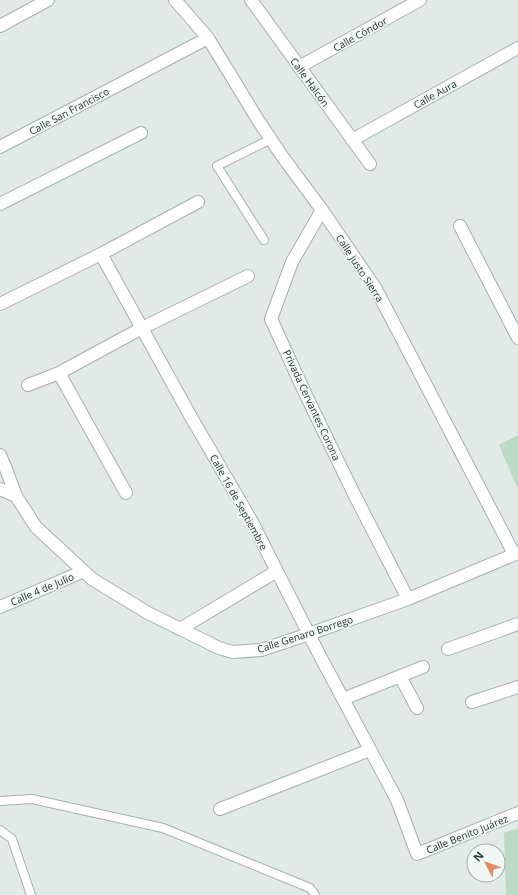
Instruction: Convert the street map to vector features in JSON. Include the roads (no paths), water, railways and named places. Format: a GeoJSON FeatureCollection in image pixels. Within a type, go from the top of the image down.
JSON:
{"type":"FeatureCollection","features":[{"type":"Feature","properties":{"kind":"street"},"geometry":{"type":"LineString","coordinates":[[0,26],[48,0]]}},
{"type":"Feature","properties":{"kind":"street","name":"Calle Justo Sierra"},"geometry":{"type":"LineString","coordinates":[[175,0],[208,38],[254,114],[282,156],[322,210],[376,289],[516,554]]}},
{"type":"Feature","properties":{"kind":"street","name":"Calle Halcón"},"geometry":{"type":"LineString","coordinates":[[251,0],[370,164]]}},
{"type":"Feature","properties":{"kind":"street","name":"Calle Cóndor"},"geometry":{"type":"LineString","coordinates":[[299,67],[420,0]]}},
{"type":"Feature","properties":{"kind":"street","name":"Calle San Francisco"},"geometry":{"type":"LineString","coordinates":[[0,147],[208,38]]}},
{"type":"Feature","properties":{"kind":"street","name":"Calle Aura"},"geometry":{"type":"LineString","coordinates":[[352,140],[518,48]]}},
{"type":"Feature","properties":{"kind":"street"},"geometry":{"type":"LineString","coordinates":[[0,204],[141,133]]}},
{"type":"Feature","properties":{"kind":"street"},"geometry":{"type":"LineString","coordinates":[[0,304],[101,254],[198,202]]}},
{"type":"Feature","properties":{"kind":"street","name":"Privada Cervantes Corona"},"geometry":{"type":"LineString","coordinates":[[322,210],[292,262],[271,319],[307,398],[408,599]]}},
{"type":"Feature","properties":{"kind":"street"},"geometry":{"type":"LineString","coordinates":[[460,226],[518,338]]}},
{"type":"Feature","properties":{"kind":"street","name":"Calle 16 de Septiembre"},"geometry":{"type":"LineString","coordinates":[[101,254],[191,417],[251,520],[309,634],[397,800],[417,854]]}},
{"type":"Feature","properties":{"kind":"street"},"geometry":{"type":"LineString","coordinates":[[28,385],[59,373],[142,328],[248,276]]}},
{"type":"Feature","properties":{"kind":"street"},"geometry":{"type":"LineString","coordinates":[[59,373],[126,493]]}},
{"type":"Feature","properties":{"kind":"street","name":"Calle Genaro Borrego"},"geometry":{"type":"LineString","coordinates":[[0,455],[16,496],[36,527],[92,579],[148,613],[219,648],[234,652],[261,650],[309,634],[408,599],[516,554]]}},
{"type":"Feature","properties":{"kind":"street"},"geometry":{"type":"LineString","coordinates":[[0,489],[16,496]]}},
{"type":"Feature","properties":{"kind":"street","name":"Calle 4 de Julio"},"geometry":{"type":"LineString","coordinates":[[0,607],[84,571]]}},
{"type":"Feature","properties":{"kind":"street"},"geometry":{"type":"LineString","coordinates":[[180,629],[277,571]]}},
{"type":"Feature","properties":{"kind":"street"},"geometry":{"type":"LineString","coordinates":[[448,650],[518,624]]}},
{"type":"Feature","properties":{"kind":"street"},"geometry":{"type":"LineString","coordinates":[[343,699],[423,667]]}},
{"type":"Feature","properties":{"kind":"street"},"geometry":{"type":"LineString","coordinates":[[400,676],[417,708]]}},
{"type":"Feature","properties":{"kind":"street"},"geometry":{"type":"LineString","coordinates":[[472,702],[518,688]]}},
{"type":"Feature","properties":{"kind":"street"},"geometry":{"type":"LineString","coordinates":[[220,809],[370,750]]}},
{"type":"Feature","properties":{"kind":"street","name":"Calle Benito Juárez"},"geometry":{"type":"LineString","coordinates":[[417,854],[518,813]]}},
{"type":"Feature","properties":{"kind":"lane"},"geometry":{"type":"LineString","coordinates":[[264,240],[217,166],[271,139]]}},
{"type":"Feature","properties":{"kind":"lane"},"geometry":{"type":"LineString","coordinates":[[0,801],[32,799],[163,828],[310,888],[315,895]]}},
{"type":"Feature","properties":{"kind":"lane"},"geometry":{"type":"LineString","coordinates":[[0,830],[12,839],[31,895]]}}]}
